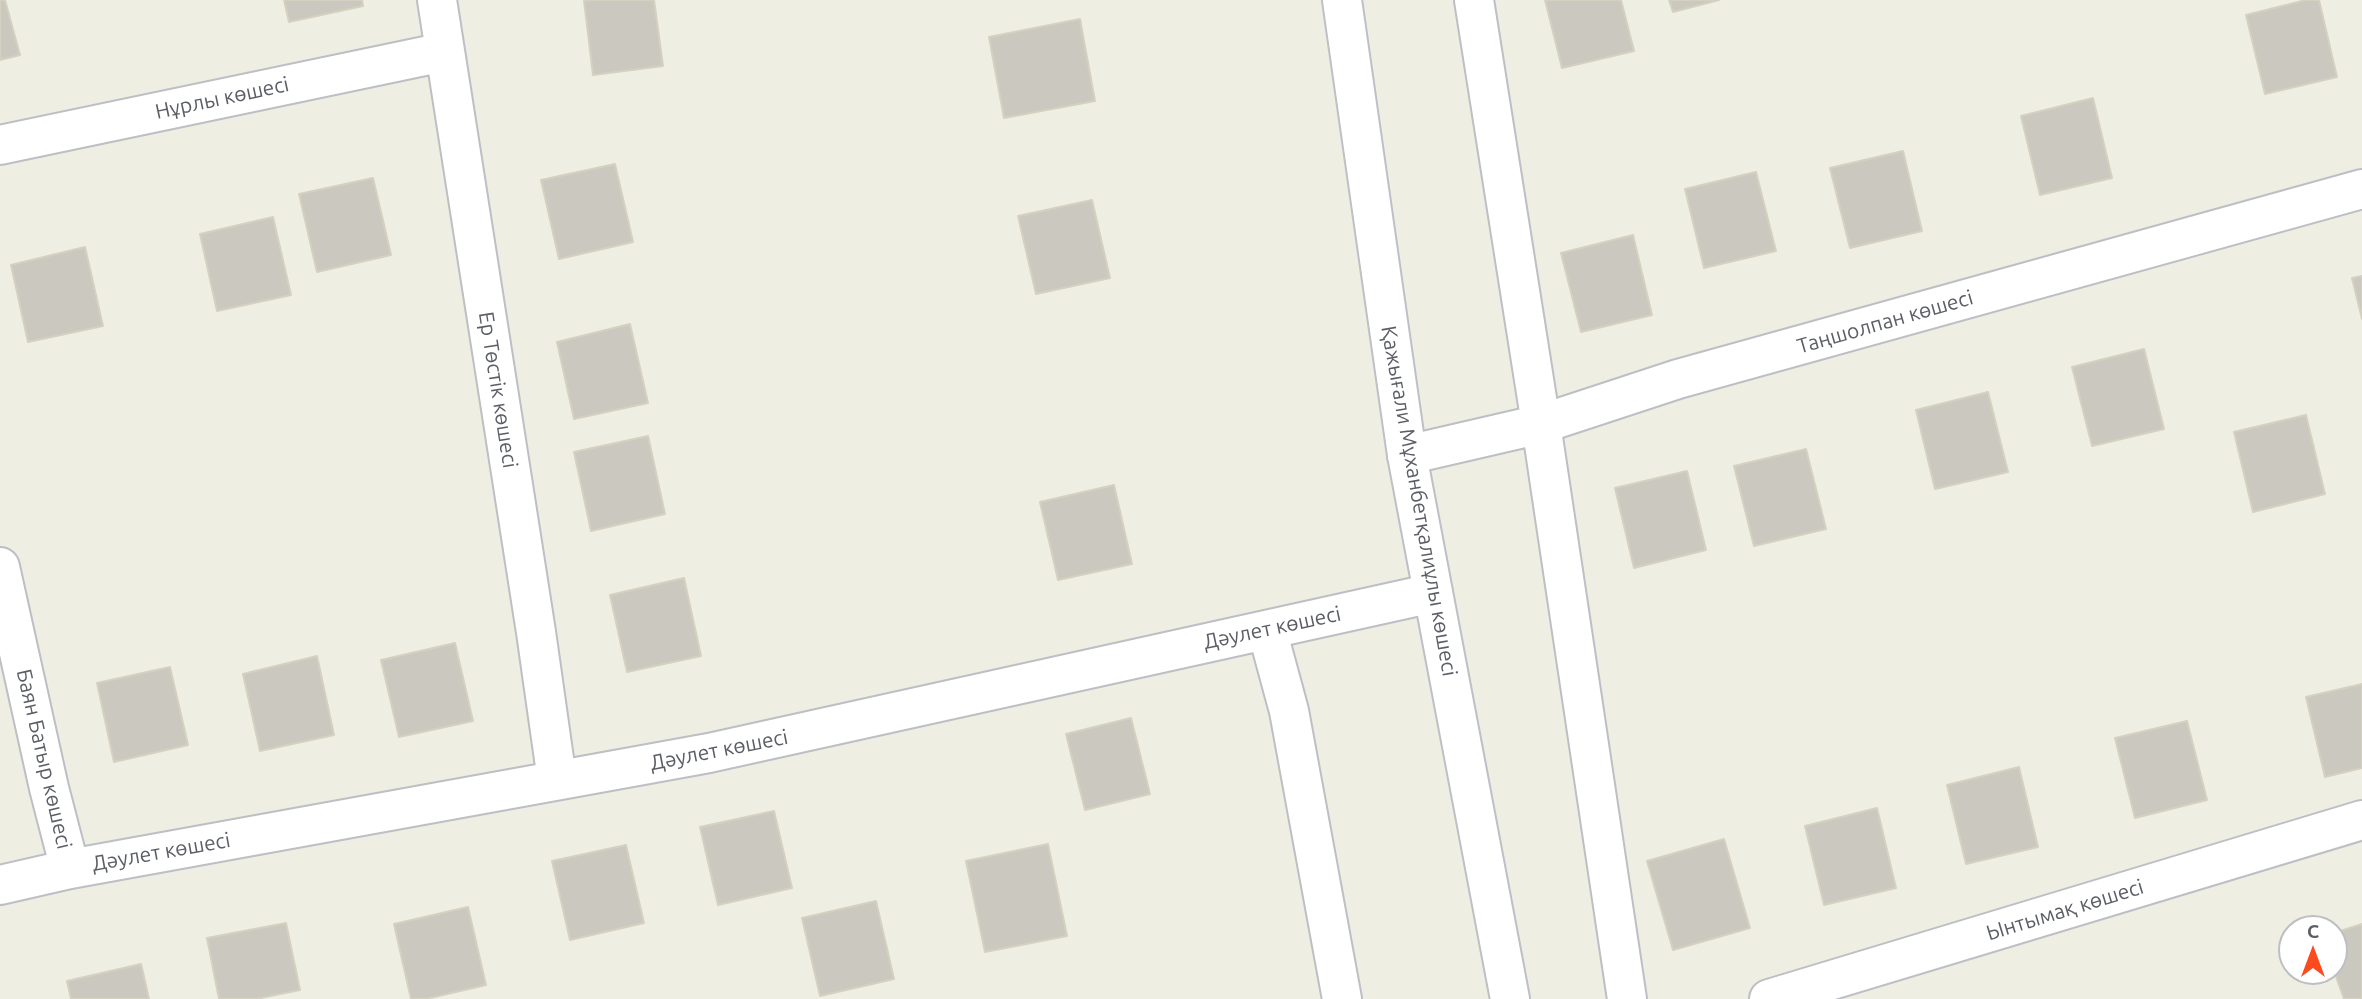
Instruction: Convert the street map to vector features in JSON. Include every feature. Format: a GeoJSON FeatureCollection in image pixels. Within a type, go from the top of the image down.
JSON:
{"type":"FeatureCollection","features":[{"type":"Feature","properties":{"kind":"street","name":"Ер Төстік көшесі"},"geometry":{"type":"LineString","coordinates":[[437,0],[558,780]]}},
{"type":"Feature","properties":{"kind":"street","name":"Қажығали Мұханбетқалиұлы көшесі"},"geometry":{"type":"LineString","coordinates":[[1342,0],[1408,455],[1510,999]]}},
{"type":"Feature","properties":{"kind":"street"},"geometry":{"type":"LineString","coordinates":[[1474,0],[1627,999]]}},
{"type":"Feature","properties":{"kind":"street","name":"Нұрлы көшесі"},"geometry":{"type":"LineString","coordinates":[[0,145],[444,52]]}},
{"type":"Feature","properties":{"kind":"street","name":"Таңшолпан көшесі"},"geometry":{"type":"LineString","coordinates":[[1408,455],[1541,424],[1678,379],[2362,189]]}},
{"type":"Feature","properties":{"kind":"street","name":"Баян Батыр көшесі"},"geometry":{"type":"LineString","coordinates":[[0,567],[49,788],[70,869]]}},
{"type":"Feature","properties":{"kind":"street","name":"Дәулет көшесі"},"geometry":{"type":"LineString","coordinates":[[0,884],[709,753],[1433,593]]}},
{"type":"Feature","properties":{"kind":"street"},"geometry":{"type":"LineString","coordinates":[[1267,630],[1289,711],[1342,999]]}},
{"type":"Feature","properties":{"kind":"street","name":"Ынтымақ көшесі"},"geometry":{"type":"LineString","coordinates":[[1769,999],[2362,820]]}},
{"type":"Feature","properties":{"kind":"building"},"geometry":{"type":"Polygon","coordinates":[[[0,0],[5,0],[20,55],[0,60],[0,0]]]}},
{"type":"Feature","properties":{"kind":"building"},"geometry":{"type":"Polygon","coordinates":[[[284,0],[362,0],[363,6],[289,22],[284,0]]]}},
{"type":"Feature","properties":{"kind":"building"},"geometry":{"type":"Polygon","coordinates":[[[654,0],[663,66],[593,75],[584,1],[654,0]]]}},
{"type":"Feature","properties":{"kind":"building"},"geometry":{"type":"Polygon","coordinates":[[[1545,0],[1621,0],[1634,51],[1562,68],[1545,0]]]}},
{"type":"Feature","properties":{"kind":"building"},"geometry":{"type":"Polygon","coordinates":[[[1669,0],[1719,0],[1673,12],[1669,0]]]}},
{"type":"Feature","properties":{"kind":"building"},"geometry":{"type":"Polygon","coordinates":[[[2306,0],[2319,0],[2337,77],[2265,94],[2246,15],[2306,0]]]}},
{"type":"Feature","properties":{"kind":"building"},"geometry":{"type":"Polygon","coordinates":[[[1080,19],[1095,101],[1004,118],[989,37],[1080,19]]]}},
{"type":"Feature","properties":{"kind":"building"},"geometry":{"type":"Polygon","coordinates":[[[2093,98],[2112,178],[2040,195],[2021,116],[2093,98]]]}},
{"type":"Feature","properties":{"kind":"building"},"geometry":{"type":"Polygon","coordinates":[[[1903,151],[1922,231],[1850,248],[1830,168],[1903,151]]]}},
{"type":"Feature","properties":{"kind":"building"},"geometry":{"type":"Polygon","coordinates":[[[615,164],[633,242],[559,259],[541,180],[615,164]]]}},
{"type":"Feature","properties":{"kind":"building"},"geometry":{"type":"Polygon","coordinates":[[[1756,172],[1776,251],[1704,268],[1685,189],[1756,172]]]}},
{"type":"Feature","properties":{"kind":"building"},"geometry":{"type":"Polygon","coordinates":[[[373,178],[391,255],[317,272],[299,194],[373,178]]]}},
{"type":"Feature","properties":{"kind":"building"},"geometry":{"type":"Polygon","coordinates":[[[1092,200],[1110,278],[1036,294],[1018,216],[1092,200]]]}},
{"type":"Feature","properties":{"kind":"building"},"geometry":{"type":"Polygon","coordinates":[[[273,217],[291,295],[217,311],[200,234],[273,217]]]}},
{"type":"Feature","properties":{"kind":"building"},"geometry":{"type":"Polygon","coordinates":[[[1633,235],[1652,315],[1581,332],[1561,253],[1633,235]]]}},
{"type":"Feature","properties":{"kind":"building"},"geometry":{"type":"Polygon","coordinates":[[[85,247],[103,326],[28,342],[11,265],[85,247]]]}},
{"type":"Feature","properties":{"kind":"building"},"geometry":{"type":"Polygon","coordinates":[[[2362,276],[2362,319],[2352,278],[2362,276]]]}},
{"type":"Feature","properties":{"kind":"building"},"geometry":{"type":"Polygon","coordinates":[[[630,324],[648,403],[574,419],[557,342],[630,324]]]}},
{"type":"Feature","properties":{"kind":"building"},"geometry":{"type":"Polygon","coordinates":[[[2144,349],[2164,429],[2092,446],[2072,367],[2144,349]]]}},
{"type":"Feature","properties":{"kind":"building"},"geometry":{"type":"Polygon","coordinates":[[[1988,392],[2008,472],[1935,489],[1916,410],[1988,392]]]}},
{"type":"Feature","properties":{"kind":"building"},"geometry":{"type":"Polygon","coordinates":[[[2306,415],[2325,494],[2253,512],[2234,432],[2306,415]]]}},
{"type":"Feature","properties":{"kind":"building"},"geometry":{"type":"Polygon","coordinates":[[[648,436],[665,514],[591,531],[574,452],[648,436]]]}},
{"type":"Feature","properties":{"kind":"building"},"geometry":{"type":"Polygon","coordinates":[[[1806,449],[1826,529],[1754,546],[1734,466],[1806,449]]]}},
{"type":"Feature","properties":{"kind":"building"},"geometry":{"type":"Polygon","coordinates":[[[1687,471],[1706,550],[1634,568],[1615,488],[1687,471]]]}},
{"type":"Feature","properties":{"kind":"building"},"geometry":{"type":"Polygon","coordinates":[[[1114,485],[1132,564],[1058,580],[1040,502],[1114,485]]]}},
{"type":"Feature","properties":{"kind":"building"},"geometry":{"type":"Polygon","coordinates":[[[684,578],[701,656],[627,672],[610,595],[684,578]]]}},
{"type":"Feature","properties":{"kind":"building"},"geometry":{"type":"Polygon","coordinates":[[[455,643],[473,721],[399,737],[381,660],[455,643]]]}},
{"type":"Feature","properties":{"kind":"building"},"geometry":{"type":"Polygon","coordinates":[[[317,656],[334,735],[260,751],[243,674],[317,656]]]}},
{"type":"Feature","properties":{"kind":"building"},"geometry":{"type":"Polygon","coordinates":[[[170,667],[188,745],[114,762],[97,683],[170,667]]]}},
{"type":"Feature","properties":{"kind":"building"},"geometry":{"type":"Polygon","coordinates":[[[2362,684],[2362,768],[2325,777],[2306,697],[2362,684]]]}},
{"type":"Feature","properties":{"kind":"building"},"geometry":{"type":"Polygon","coordinates":[[[1131,718],[1150,794],[1085,810],[1066,734],[1131,718]]]}},
{"type":"Feature","properties":{"kind":"building"},"geometry":{"type":"Polygon","coordinates":[[[2187,721],[2207,800],[2135,818],[2115,738],[2187,721]]]}},
{"type":"Feature","properties":{"kind":"building"},"geometry":{"type":"Polygon","coordinates":[[[2019,767],[2038,847],[1966,864],[1947,785],[2019,767]]]}},
{"type":"Feature","properties":{"kind":"building"},"geometry":{"type":"Polygon","coordinates":[[[1877,808],[1896,888],[1824,905],[1805,826],[1877,808]]]}},
{"type":"Feature","properties":{"kind":"building"},"geometry":{"type":"Polygon","coordinates":[[[774,811],[792,888],[718,905],[700,827],[774,811]]]}},
{"type":"Feature","properties":{"kind":"building"},"geometry":{"type":"Polygon","coordinates":[[[1724,839],[1750,928],[1673,950],[1647,861],[1724,839]]]}},
{"type":"Feature","properties":{"kind":"building"},"geometry":{"type":"Polygon","coordinates":[[[1048,844],[1067,936],[985,952],[966,861],[1048,844]]]}},
{"type":"Feature","properties":{"kind":"building"},"geometry":{"type":"Polygon","coordinates":[[[626,845],[644,923],[570,940],[552,861],[626,845]]]}},
{"type":"Feature","properties":{"kind":"building"},"geometry":{"type":"Polygon","coordinates":[[[876,901],[894,979],[820,996],[802,918],[876,901]]]}},
{"type":"Feature","properties":{"kind":"building"},"geometry":{"type":"Polygon","coordinates":[[[468,907],[486,985],[426,999],[411,999],[394,924],[468,907]]]}},
{"type":"Feature","properties":{"kind":"building"},"geometry":{"type":"Polygon","coordinates":[[[286,923],[300,990],[256,999],[219,999],[207,938],[286,923]]]}},
{"type":"Feature","properties":{"kind":"building"},"geometry":{"type":"Polygon","coordinates":[[[2362,924],[2362,999],[2344,999],[2339,985],[2348,985],[2348,928],[2362,924]]]}},
{"type":"Feature","properties":{"kind":"building"},"geometry":{"type":"Polygon","coordinates":[[[141,964],[149,999],[71,999],[67,981],[141,964]]]}}]}
